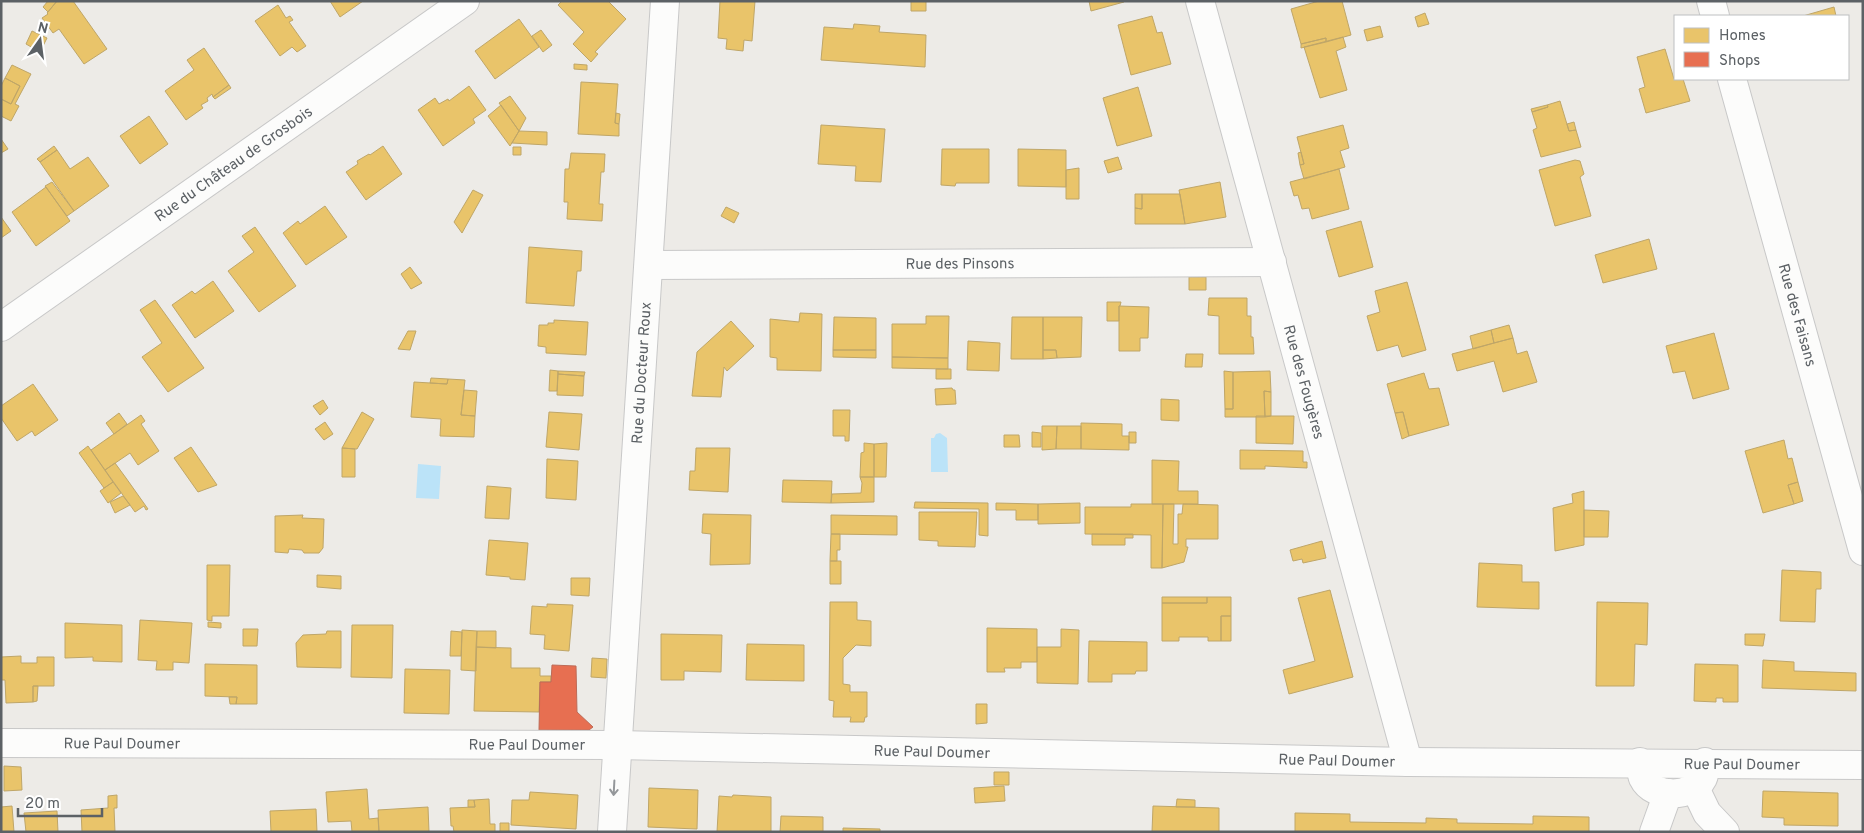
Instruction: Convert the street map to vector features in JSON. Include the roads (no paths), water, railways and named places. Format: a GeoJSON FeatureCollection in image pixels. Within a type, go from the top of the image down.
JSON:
{"type":"FeatureCollection","features":[{"type":"Feature","properties":{"kind":"street","name":"Rue du Château de Grosbois"},"geometry":{"type":"LineString","coordinates":[[1,327],[466,1]]}},
{"type":"Feature","properties":{"kind":"street","name":"Rue du Docteur Roux"},"geometry":{"type":"LineString","coordinates":[[612,832],[665,1]]}},
{"type":"Feature","properties":{"kind":"street","name":"Rue des Fougères"},"geometry":{"type":"LineString","coordinates":[[1200,1],[1408,762]]}},
{"type":"Feature","properties":{"kind":"street"},"geometry":{"type":"LineString","coordinates":[[1711,1],[1715,15]]}},
{"type":"Feature","properties":{"kind":"street","name":"Rue des Faisans"},"geometry":{"type":"LineString","coordinates":[[1732,80],[1863,551]]}},
{"type":"Feature","properties":{"kind":"street","name":"Rue des Pinsons"},"geometry":{"type":"LineString","coordinates":[[649,265],[1272,262]]}},
{"type":"Feature","properties":{"kind":"street","name":"Rue Paul Doumer"},"geometry":{"type":"LineString","coordinates":[[1,743],[617,745],[1408,762],[1705,762],[1863,765]]}},
{"type":"Feature","properties":{"kind":"street"},"geometry":{"type":"LineString","coordinates":[[1640,762],[1643,779],[1655,790],[1682,794],[1695,788],[1704,777],[1705,762]]}},
{"type":"Feature","properties":{"kind":"street"},"geometry":{"type":"LineString","coordinates":[[1695,788],[1707,813],[1725,832]]}},
{"type":"Feature","properties":{"kind":"street"},"geometry":{"type":"LineString","coordinates":[[1654,832],[1668,793]]}},
{"type":"Feature","properties":{"kind":"water"},"geometry":{"type":"Polygon","coordinates":[[[940,433],[947,438],[948,472],[931,472],[931,438],[940,433]]]}},
{"type":"Feature","properties":{"kind":"water"},"geometry":{"type":"Polygon","coordinates":[[[418,464],[441,466],[439,499],[416,498],[418,464]]]}}]}
